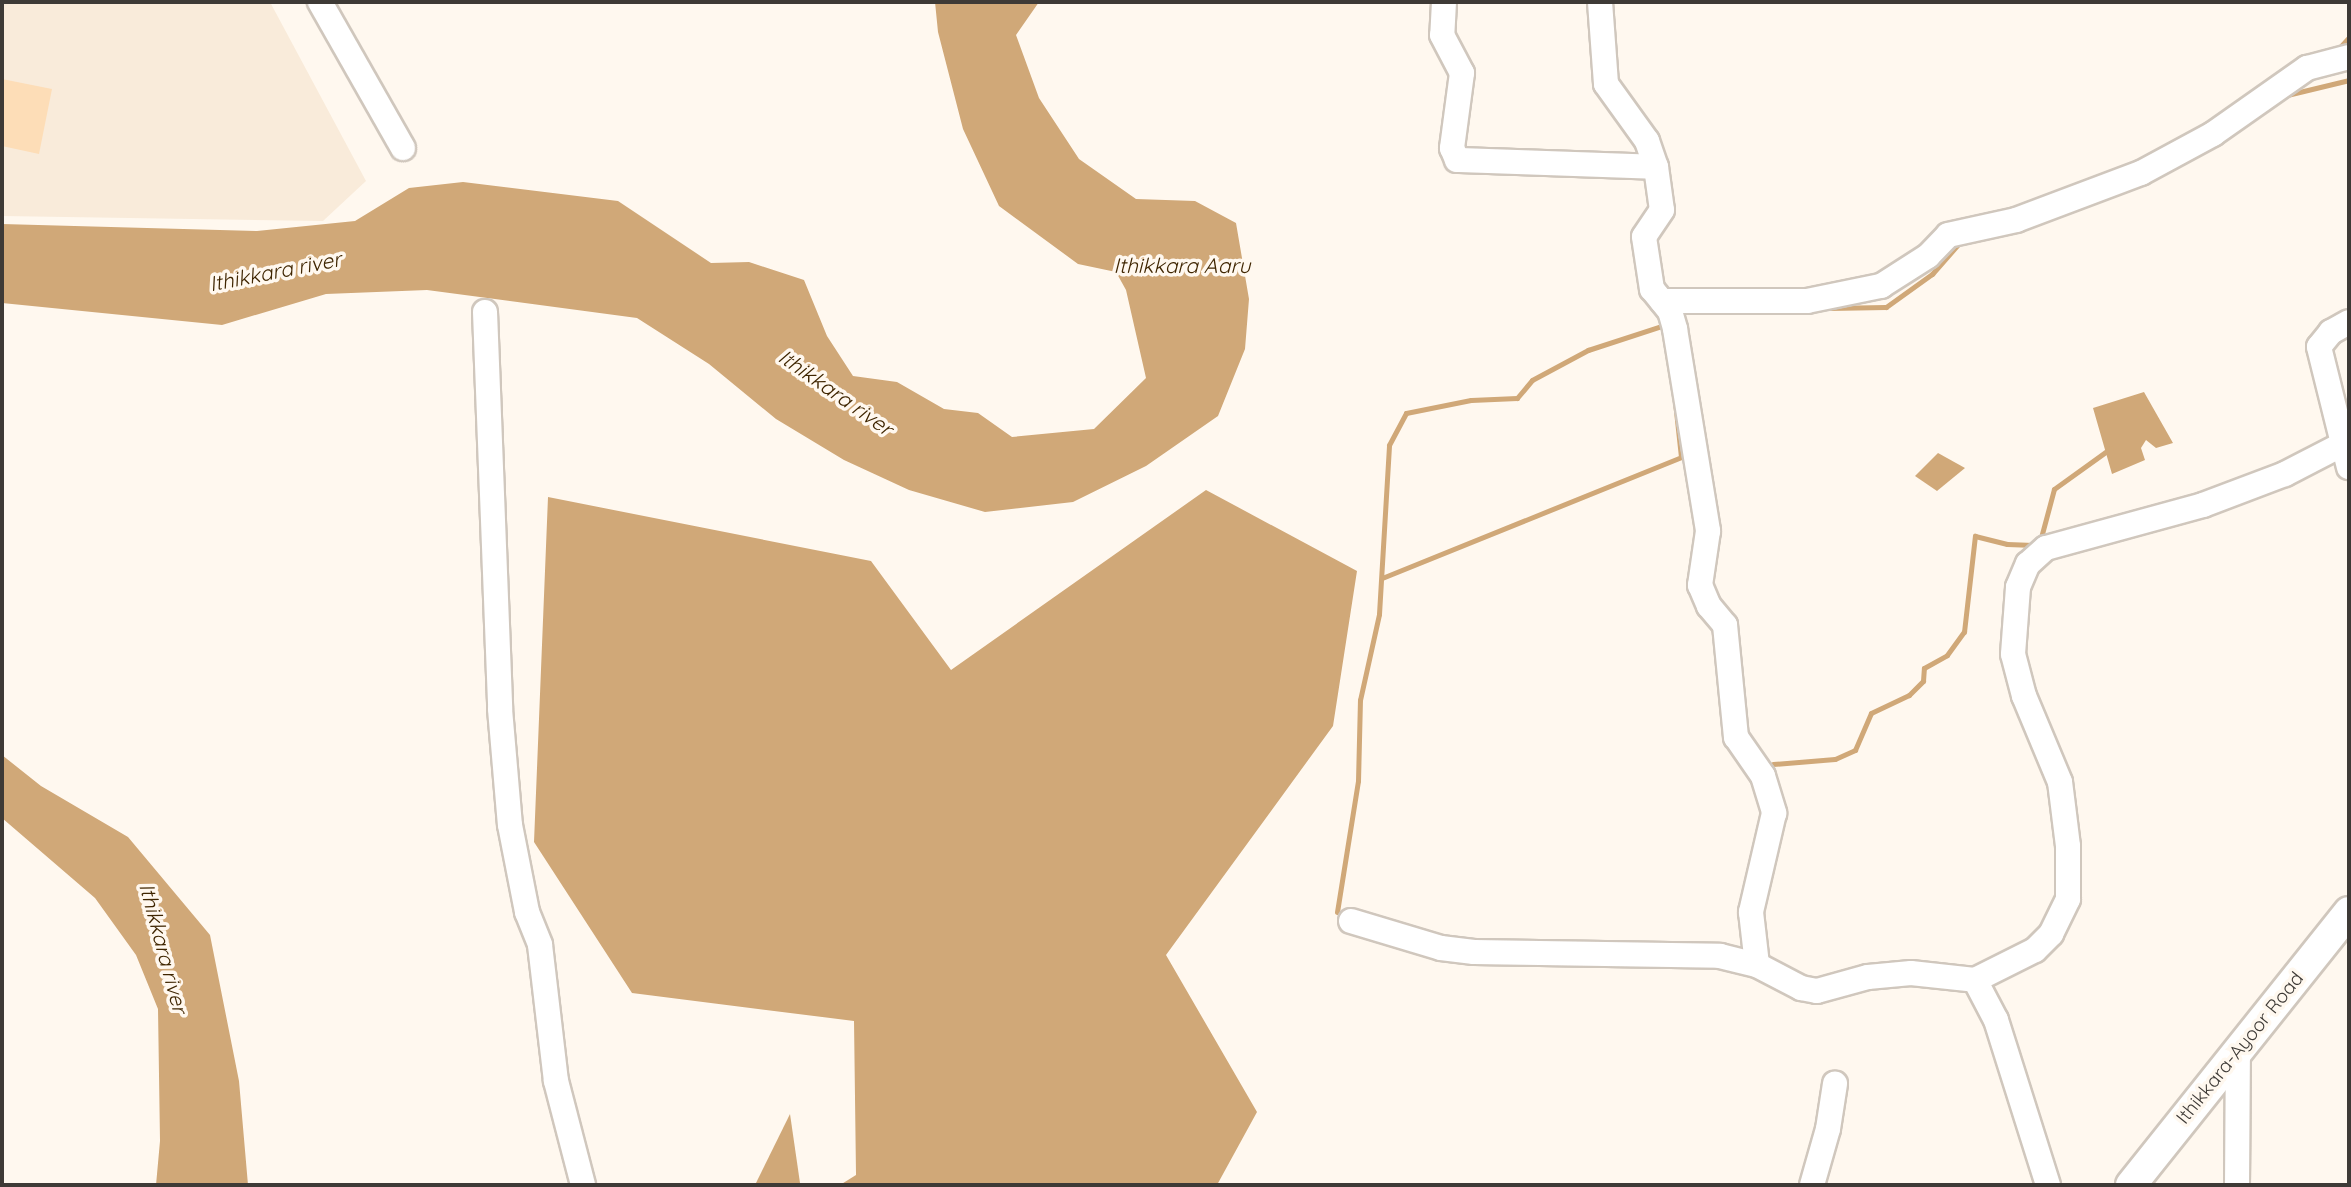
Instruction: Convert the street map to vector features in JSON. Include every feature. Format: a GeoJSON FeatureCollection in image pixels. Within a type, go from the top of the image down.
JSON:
{"type":"FeatureCollection","features":[{"type":"Feature","properties":{"kind":"main road","name":"Ithikkara-Ayoor Road"},"geometry":{"type":"LineString","coordinates":[[2131,1185],[2349,912]]}},
{"type":"Feature","properties":{"kind":"street"},"geometry":{"type":"LineString","coordinates":[[320,2],[403,148]]}},
{"type":"Feature","properties":{"kind":"street"},"geometry":{"type":"LineString","coordinates":[[1444,2],[1442,35],[1462,73],[1452,148],[1457,160],[1656,167]]}},
{"type":"Feature","properties":{"kind":"street"},"geometry":{"type":"LineString","coordinates":[[1600,2],[1606,84],[1647,141],[1656,167],[1662,209],[1644,237],[1652,289],[1675,328],[1708,531],[1700,585],[1709,606],[1725,625],[1736,737],[1763,776],[1774,813],[1751,912],[1757,965]]}},
{"type":"Feature","properties":{"kind":"street"},"geometry":{"type":"LineString","coordinates":[[1662,302],[1807,301],[1881,286],[1928,256],[1948,236],[1963,228],[2015,220],[2141,173],[2213,134],[2307,68],[2349,57]]}},
{"type":"Feature","properties":{"kind":"street"},"geometry":{"type":"LineString","coordinates":[[485,312],[500,709],[510,825],[527,912],[540,944],[556,1081],[583,1185]]}},
{"type":"Feature","properties":{"kind":"street"},"geometry":{"type":"LineString","coordinates":[[1351,922],[1441,948],[1474,952],[1720,956],[1757,965],[1801,988],[1817,991],[1868,977],[1911,973],[1975,981],[2035,950],[2051,934],[2068,899],[2060,782],[2024,696],[2012,654],[2018,587],[2028,565],[2046,548],[2203,505],[2284,474],[2346,456],[2319,347],[2331,332],[2349,323]]}},
{"type":"Feature","properties":{"kind":"street"},"geometry":{"type":"LineString","coordinates":[[1975,981],[1996,1020],[2048,1185]]}},
{"type":"Feature","properties":{"kind":"street"},"geometry":{"type":"LineString","coordinates":[[2237,1185],[2238,1051]]}},
{"type":"Feature","properties":{"kind":"street"},"geometry":{"type":"LineString","coordinates":[[1812,1185],[1828,1129],[1835,1084]]}},
{"type":"Feature","properties":{"kind":"shaded area"},"geometry":{"type":"Polygon","coordinates":[[[2,2],[270,2],[366,181],[323,221],[2,216],[2,2]]]}},
{"type":"Feature","properties":{"kind":"shaded area"},"geometry":{"type":"Polygon","coordinates":[[[2,79],[52,89],[39,154],[2,146],[2,79]]]}},
{"type":"Feature","properties":{"kind":"water","name":"Ithikkara Aaru"},"geometry":{"type":"Polygon","coordinates":[[[935,2],[1039,2],[1016,35],[1039,98],[1079,159],[1136,199],[1195,201],[1236,223],[1249,299],[1245,349],[1218,416],[1146,466],[1073,502],[985,512],[909,490],[844,460],[776,419],[709,364],[637,318],[427,290],[326,294],[222,325],[2,303],[2,224],[257,231],[355,221],[409,188],[463,182],[618,201],[711,263],[749,262],[804,280],[827,336],[853,376],[897,382],[944,409],[978,413],[1012,437],[1094,429],[1146,378],[1126,290],[1116,272],[1078,264],[999,206],[963,129],[938,32],[935,2]]]}},
{"type":"Feature","properties":{"kind":"water"},"geometry":{"type":"Polygon","coordinates":[[[2144,392],[2173,443],[2156,448],[2146,440],[2141,448],[2145,460],[2112,474],[2093,408],[2144,392]]]}},
{"type":"Feature","properties":{"kind":"water"},"geometry":{"type":"Polygon","coordinates":[[[1938,453],[1965,468],[1937,491],[1915,476],[1938,453]]]}},
{"type":"Feature","properties":{"kind":"water"},"geometry":{"type":"Polygon","coordinates":[[[1206,490],[1357,571],[1333,726],[1166,955],[1257,1112],[1217,1185],[840,1185],[856,1175],[854,1021],[632,993],[534,842],[548,497],[871,561],[951,670],[1206,490]]]}},
{"type":"Feature","properties":{"kind":"water","name":"Ithikkara river"},"geometry":{"type":"Polygon","coordinates":[[[2,755],[41,786],[128,837],[210,935],[239,1081],[248,1185],[156,1185],[160,1141],[158,1009],[136,955],[95,898],[2,818],[2,755]]]}},
{"type":"Feature","properties":{"kind":"water"},"geometry":{"type":"Polygon","coordinates":[[[790,1114],[800,1183],[755,1185],[790,1114]]]}},
{"type":"Feature","properties":{"kind":"waterway"},"geometry":{"type":"LineString","coordinates":[[2341,46],[2349,37]]}},
{"type":"Feature","properties":{"kind":"waterway"},"geometry":{"type":"LineString","coordinates":[[2287,95],[2349,80]]}},
{"type":"Feature","properties":{"kind":"waterway"},"geometry":{"type":"LineString","coordinates":[[1828,308],[1886,307],[1932,274],[1961,241]]}},
{"type":"Feature","properties":{"kind":"waterway"},"geometry":{"type":"LineString","coordinates":[[1337,912],[1358,781],[1360,700],[1379,614],[1389,445],[1406,413],[1471,400],[1517,398],[1532,380],[1588,350],[1665,325]]}},
{"type":"Feature","properties":{"kind":"waterway"},"geometry":{"type":"LineString","coordinates":[[1382,578],[1681,457],[1675,402]]}},
{"type":"Feature","properties":{"kind":"waterway"},"geometry":{"type":"LineString","coordinates":[[1773,764],[1835,759],[1855,750],[1871,713],[1909,695],[1923,681],[1924,668],[1947,655],[1964,632],[1975,536],[2007,544],[2039,545],[2054,489],[2111,448]]}}]}
